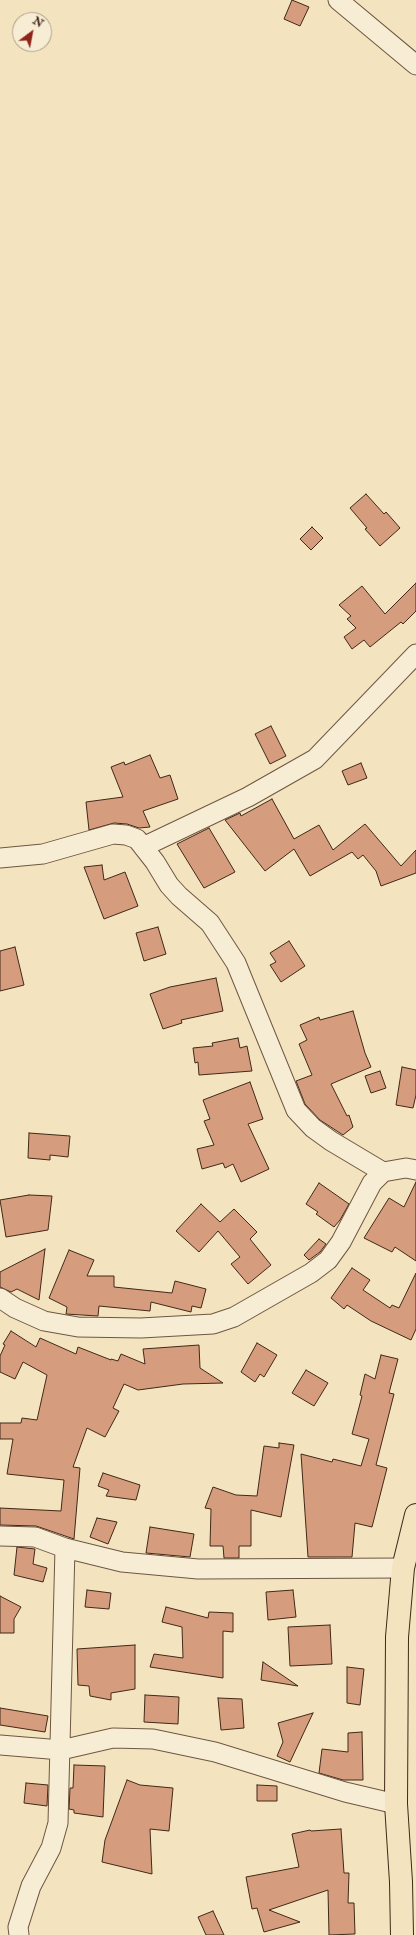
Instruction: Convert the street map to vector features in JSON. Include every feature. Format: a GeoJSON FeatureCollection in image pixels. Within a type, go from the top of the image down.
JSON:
{"type":"FeatureCollection","features":[{"type":"Feature","properties":{"kind":"highway"},"geometry":{"type":"LineString","coordinates":[[402,1935],[401,1882],[396,1804],[397,1637],[404,1568],[416,1515]]}},
{"type":"Feature","properties":{"kind":"street"},"geometry":{"type":"LineString","coordinates":[[338,0],[416,65]]}},
{"type":"Feature","properties":{"kind":"street"},"geometry":{"type":"LineString","coordinates":[[143,847],[248,797],[315,759],[416,654]]}},
{"type":"Feature","properties":{"kind":"street"},"geometry":{"type":"LineString","coordinates":[[0,858],[43,854],[113,834],[126,835],[137,839],[156,862],[169,886],[210,923],[236,963],[296,1110],[313,1128],[331,1141],[383,1172]]}},
{"type":"Feature","properties":{"kind":"street"},"geometry":{"type":"LineString","coordinates":[[0,1298],[15,1308],[44,1321],[78,1327],[149,1328],[213,1324],[227,1320],[311,1273],[328,1260],[341,1242],[372,1183],[383,1172],[406,1168],[416,1170]]}},
{"type":"Feature","properties":{"kind":"street"},"geometry":{"type":"LineString","coordinates":[[0,1536],[35,1537],[65,1548],[122,1562],[198,1569],[404,1568]]}},
{"type":"Feature","properties":{"kind":"street"},"geometry":{"type":"LineString","coordinates":[[19,1935],[18,1927],[31,1886],[51,1848],[58,1823],[65,1548]]}},
{"type":"Feature","properties":{"kind":"street"},"geometry":{"type":"LineString","coordinates":[[0,1745],[61,1750],[113,1738],[153,1740],[215,1752],[345,1792],[396,1804]]}},
{"type":"Feature","properties":{"kind":"building"},"geometry":{"type":"Polygon","coordinates":[[[292,0],[309,7],[300,26],[284,19],[292,0]]]}},
{"type":"Feature","properties":{"kind":"building"},"geometry":{"type":"Polygon","coordinates":[[[366,494],[384,514],[386,512],[400,528],[380,546],[365,529],[367,528],[350,508],[366,494]]]}},
{"type":"Feature","properties":{"kind":"building"},"geometry":{"type":"Polygon","coordinates":[[[312,527],[323,538],[311,550],[300,539],[312,527]]]}},
{"type":"Feature","properties":{"kind":"building"},"geometry":{"type":"Polygon","coordinates":[[[416,583],[416,611],[403,624],[401,622],[370,647],[364,640],[352,649],[344,637],[356,628],[347,619],[351,616],[339,605],[362,586],[385,614],[416,583]]]}},
{"type":"Feature","properties":{"kind":"building"},"geometry":{"type":"Polygon","coordinates":[[[271,726],[286,756],[270,764],[255,734],[271,726]]]}},
{"type":"Feature","properties":{"kind":"building"},"geometry":{"type":"Polygon","coordinates":[[[150,755],[160,778],[170,775],[178,799],[143,811],[150,827],[139,828],[127,824],[114,823],[89,830],[86,802],[123,797],[111,767],[124,762],[125,765],[150,755]]]}},
{"type":"Feature","properties":{"kind":"building"},"geometry":{"type":"Polygon","coordinates":[[[361,763],[367,778],[348,785],[342,771],[361,763]]]}},
{"type":"Feature","properties":{"kind":"building"},"geometry":{"type":"Polygon","coordinates":[[[272,799],[294,839],[319,825],[333,850],[365,824],[401,866],[416,850],[416,873],[381,886],[376,871],[363,855],[358,859],[352,852],[310,876],[294,849],[265,871],[225,820],[240,813],[241,816],[272,799]]]}},
{"type":"Feature","properties":{"kind":"building"},"geometry":{"type":"Polygon","coordinates":[[[209,828],[235,872],[204,888],[177,844],[209,828]]]}},
{"type":"Feature","properties":{"kind":"building"},"geometry":{"type":"Polygon","coordinates":[[[102,865],[104,880],[125,872],[138,906],[104,919],[84,867],[102,865]]]}},
{"type":"Feature","properties":{"kind":"building"},"geometry":{"type":"Polygon","coordinates":[[[158,927],[166,954],[144,961],[136,933],[158,927]]]}},
{"type":"Feature","properties":{"kind":"building"},"geometry":{"type":"Polygon","coordinates":[[[289,941],[305,966],[281,982],[270,965],[276,962],[270,953],[289,941]]]}},
{"type":"Feature","properties":{"kind":"building"},"geometry":{"type":"Polygon","coordinates":[[[15,947],[24,985],[0,991],[0,951],[15,947]]]}},
{"type":"Feature","properties":{"kind":"building"},"geometry":{"type":"Polygon","coordinates":[[[216,978],[223,1011],[181,1020],[182,1023],[163,1029],[150,994],[170,987],[216,978]]]}},
{"type":"Feature","properties":{"kind":"building"},"geometry":{"type":"Polygon","coordinates":[[[353,1011],[365,1053],[371,1067],[331,1084],[347,1116],[349,1115],[353,1127],[343,1135],[320,1120],[305,1104],[296,1081],[312,1075],[299,1044],[307,1040],[300,1025],[319,1017],[320,1020],[353,1011]]]}},
{"type":"Feature","properties":{"kind":"building"},"geometry":{"type":"Polygon","coordinates":[[[238,1038],[240,1048],[247,1046],[252,1071],[199,1075],[198,1062],[195,1063],[193,1048],[213,1046],[212,1043],[238,1038]]]}},
{"type":"Feature","properties":{"kind":"building"},"geometry":{"type":"Polygon","coordinates":[[[402,1067],[416,1070],[416,1095],[413,1108],[396,1105],[402,1067]]]}},
{"type":"Feature","properties":{"kind":"building"},"geometry":{"type":"Polygon","coordinates":[[[380,1071],[386,1088],[371,1093],[365,1076],[380,1071]]]}},
{"type":"Feature","properties":{"kind":"building"},"geometry":{"type":"Polygon","coordinates":[[[250,1082],[263,1119],[248,1124],[269,1169],[241,1182],[233,1164],[225,1168],[223,1163],[202,1169],[197,1149],[214,1145],[204,1121],[210,1119],[203,1100],[250,1082]]]}},
{"type":"Feature","properties":{"kind":"building"},"geometry":{"type":"Polygon","coordinates":[[[29,1133],[70,1136],[68,1157],[50,1155],[50,1160],[28,1158],[29,1133]]]}},
{"type":"Feature","properties":{"kind":"building"},"geometry":{"type":"Polygon","coordinates":[[[416,1182],[416,1261],[395,1247],[392,1252],[364,1238],[389,1198],[404,1207],[416,1182]]]}},
{"type":"Feature","properties":{"kind":"building"},"geometry":{"type":"Polygon","coordinates":[[[319,1183],[349,1204],[340,1220],[334,1227],[316,1214],[318,1212],[306,1204],[319,1183]]]}},
{"type":"Feature","properties":{"kind":"building"},"geometry":{"type":"Polygon","coordinates":[[[29,1195],[52,1196],[48,1230],[6,1237],[0,1200],[29,1195]]]}},
{"type":"Feature","properties":{"kind":"building"},"geometry":{"type":"Polygon","coordinates":[[[201,1204],[220,1222],[234,1209],[257,1232],[250,1239],[271,1265],[248,1284],[231,1264],[240,1257],[218,1231],[199,1252],[176,1231],[201,1204]]]}},
{"type":"Feature","properties":{"kind":"building"},"geometry":{"type":"Polygon","coordinates":[[[319,1239],[326,1244],[320,1252],[309,1260],[304,1255],[319,1239]]]}},
{"type":"Feature","properties":{"kind":"building"},"geometry":{"type":"Polygon","coordinates":[[[45,1249],[39,1300],[17,1289],[11,1292],[0,1287],[0,1272],[45,1249]]]}},
{"type":"Feature","properties":{"kind":"building"},"geometry":{"type":"Polygon","coordinates":[[[69,1250],[94,1260],[87,1276],[114,1276],[114,1287],[172,1293],[175,1281],[206,1289],[201,1308],[192,1306],[191,1312],[151,1302],[150,1311],[99,1306],[98,1316],[66,1314],[67,1307],[49,1298],[69,1250]]]}},
{"type":"Feature","properties":{"kind":"building"},"geometry":{"type":"Polygon","coordinates":[[[352,1268],[370,1280],[363,1290],[390,1308],[392,1305],[399,1308],[416,1273],[416,1329],[411,1340],[371,1321],[347,1305],[344,1309],[331,1298],[352,1268]]]}},
{"type":"Feature","properties":{"kind":"building"},"geometry":{"type":"Polygon","coordinates":[[[11,1331],[36,1347],[40,1338],[76,1354],[78,1347],[111,1360],[118,1361],[121,1354],[145,1364],[143,1349],[199,1345],[200,1368],[223,1383],[183,1384],[138,1390],[124,1384],[113,1408],[119,1411],[105,1437],[87,1428],[73,1467],[80,1468],[74,1539],[36,1526],[0,1525],[0,1508],[61,1511],[64,1480],[7,1474],[13,1439],[0,1439],[0,1423],[21,1423],[22,1418],[37,1420],[47,1375],[23,1362],[15,1379],[0,1372],[0,1356],[5,1345],[3,1344],[11,1331]]]}},
{"type":"Feature","properties":{"kind":"building"},"geometry":{"type":"Polygon","coordinates":[[[257,1343],[277,1355],[264,1377],[260,1374],[255,1382],[241,1372],[257,1343]]]}},
{"type":"Feature","properties":{"kind":"building"},"geometry":{"type":"Polygon","coordinates":[[[381,1355],[398,1359],[389,1393],[394,1394],[376,1465],[387,1468],[372,1527],[355,1523],[352,1557],[308,1557],[301,1454],[332,1462],[333,1459],[361,1466],[369,1439],[352,1434],[362,1396],[360,1395],[365,1374],[375,1379],[381,1355]]]}},
{"type":"Feature","properties":{"kind":"building"},"geometry":{"type":"Polygon","coordinates":[[[306,1370],[328,1383],[314,1406],[292,1393],[306,1370]]]}},
{"type":"Feature","properties":{"kind":"building"},"geometry":{"type":"Polygon","coordinates":[[[279,1443],[294,1445],[281,1517],[251,1510],[251,1546],[239,1546],[239,1558],[224,1558],[223,1546],[210,1546],[211,1509],[205,1508],[213,1487],[236,1495],[257,1496],[264,1446],[279,1448],[279,1443]]]}},
{"type":"Feature","properties":{"kind":"building"},"geometry":{"type":"Polygon","coordinates":[[[103,1473],[140,1485],[136,1500],[106,1496],[109,1490],[98,1486],[103,1473]]]}},
{"type":"Feature","properties":{"kind":"building"},"geometry":{"type":"Polygon","coordinates":[[[97,1518],[117,1522],[108,1544],[90,1537],[97,1518]]]}},
{"type":"Feature","properties":{"kind":"building"},"geometry":{"type":"Polygon","coordinates":[[[150,1527],[194,1534],[190,1557],[146,1553],[150,1527]]]}},
{"type":"Feature","properties":{"kind":"building"},"geometry":{"type":"Polygon","coordinates":[[[17,1547],[35,1549],[33,1564],[47,1568],[43,1582],[14,1575],[17,1547]]]}},
{"type":"Feature","properties":{"kind":"building"},"geometry":{"type":"Polygon","coordinates":[[[87,1590],[111,1593],[109,1609],[85,1607],[87,1590]]]}},
{"type":"Feature","properties":{"kind":"building"},"geometry":{"type":"Polygon","coordinates":[[[293,1590],[296,1617],[268,1620],[266,1592],[293,1590]]]}},
{"type":"Feature","properties":{"kind":"building"},"geometry":{"type":"Polygon","coordinates":[[[0,1596],[21,1607],[14,1619],[14,1633],[0,1633],[0,1596]]]}},
{"type":"Feature","properties":{"kind":"building"},"geometry":{"type":"Polygon","coordinates":[[[166,1607],[208,1618],[209,1612],[233,1613],[233,1632],[223,1631],[223,1678],[150,1667],[154,1654],[183,1658],[182,1627],[162,1622],[166,1607]]]}},
{"type":"Feature","properties":{"kind":"building"},"geometry":{"type":"Polygon","coordinates":[[[330,1625],[332,1664],[290,1666],[288,1627],[330,1625]]]}},
{"type":"Feature","properties":{"kind":"building"},"geometry":{"type":"Polygon","coordinates":[[[135,1645],[135,1689],[111,1693],[111,1700],[90,1696],[89,1686],[78,1685],[77,1649],[135,1645]]]}},
{"type":"Feature","properties":{"kind":"building"},"geometry":{"type":"Polygon","coordinates":[[[263,1662],[298,1686],[261,1680],[263,1662]]]}},
{"type":"Feature","properties":{"kind":"building"},"geometry":{"type":"Polygon","coordinates":[[[347,1667],[364,1669],[360,1705],[347,1703],[347,1667]]]}},
{"type":"Feature","properties":{"kind":"building"},"geometry":{"type":"Polygon","coordinates":[[[145,1695],[179,1697],[178,1724],[144,1722],[145,1695]]]}},
{"type":"Feature","properties":{"kind":"building"},"geometry":{"type":"Polygon","coordinates":[[[218,1698],[242,1699],[244,1728],[221,1730],[218,1698]]]}},
{"type":"Feature","properties":{"kind":"building"},"geometry":{"type":"Polygon","coordinates":[[[0,1708],[48,1716],[45,1732],[0,1725],[0,1708]]]}},
{"type":"Feature","properties":{"kind":"building"},"geometry":{"type":"Polygon","coordinates":[[[313,1713],[290,1762],[277,1756],[283,1742],[278,1723],[313,1713]]]}},
{"type":"Feature","properties":{"kind":"building"},"geometry":{"type":"Polygon","coordinates":[[[362,1732],[363,1780],[343,1780],[319,1773],[322,1749],[348,1752],[348,1733],[362,1732]]]}},
{"type":"Feature","properties":{"kind":"building"},"geometry":{"type":"Polygon","coordinates":[[[74,1765],[105,1766],[103,1817],[74,1813],[74,1810],[69,1809],[70,1788],[73,1788],[74,1765]]]}},
{"type":"Feature","properties":{"kind":"building"},"geometry":{"type":"Polygon","coordinates":[[[127,1780],[140,1785],[173,1788],[169,1831],[150,1829],[152,1874],[102,1862],[105,1840],[127,1780]]]}},
{"type":"Feature","properties":{"kind":"building"},"geometry":{"type":"Polygon","coordinates":[[[26,1783],[48,1785],[47,1806],[24,1803],[26,1783]]]}},
{"type":"Feature","properties":{"kind":"building"},"geometry":{"type":"Polygon","coordinates":[[[257,1785],[277,1786],[277,1801],[257,1801],[257,1785]]]}},
{"type":"Feature","properties":{"kind":"building"},"geometry":{"type":"Polygon","coordinates":[[[341,1829],[344,1873],[349,1873],[348,1903],[354,1903],[355,1934],[329,1935],[328,1890],[269,1910],[300,1922],[264,1932],[257,1908],[252,1909],[246,1877],[299,1867],[292,1834],[310,1830],[341,1829]]]}},
{"type":"Feature","properties":{"kind":"building"},"geometry":{"type":"Polygon","coordinates":[[[213,1911],[224,1935],[206,1935],[198,1917],[213,1911]]]}}]}
